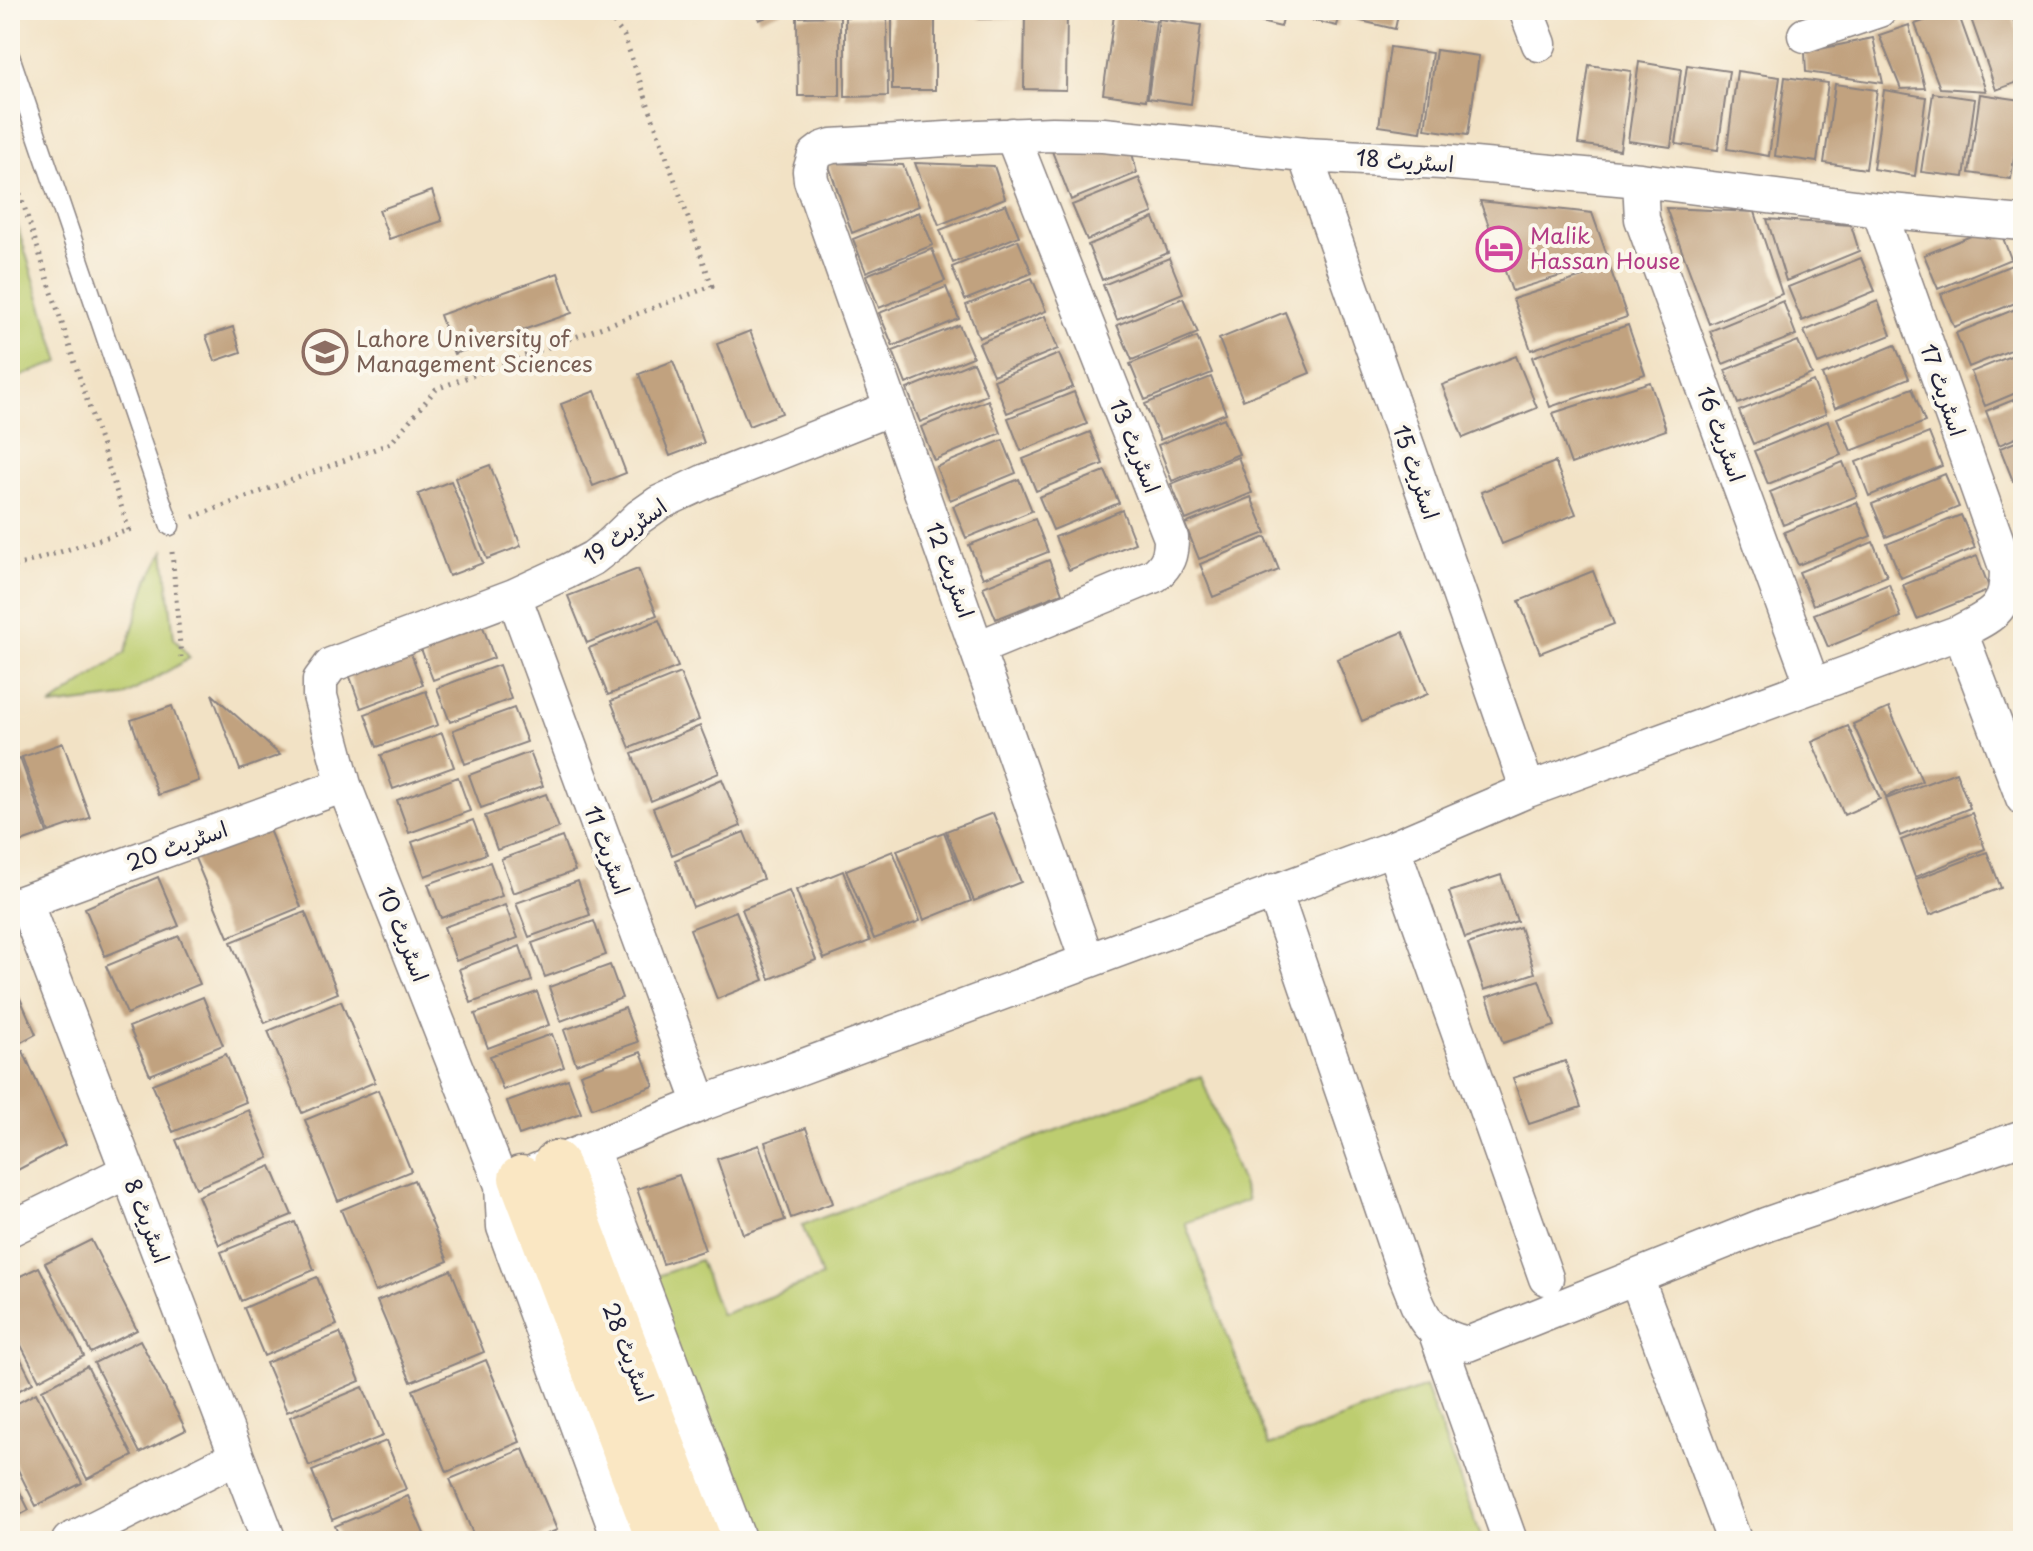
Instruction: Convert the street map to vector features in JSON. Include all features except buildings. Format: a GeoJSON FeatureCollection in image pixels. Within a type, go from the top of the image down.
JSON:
{"type":"FeatureCollection","features":[{"type":"Feature","properties":{"kind":"street"},"geometry":{"type":"LineString","coordinates":[[1526,10],[1539,44]]}},
{"type":"Feature","properties":{"kind":"street"},"geometry":{"type":"LineString","coordinates":[[1805,35],[1879,10]]}},
{"type":"Feature","properties":{"kind":"street","name":"اسٹریٹ 18"},"geometry":{"type":"LineString","coordinates":[[811,180],[810,171],[815,155],[832,146],[1012,135],[1103,135],[1305,155],[1442,162],[1640,180],[1879,210],[2023,223]]}},
{"type":"Feature","properties":{"kind":"street","name":"اسٹریٹ 13"},"geometry":{"type":"LineString","coordinates":[[978,648],[1155,575],[1169,559],[1171,549],[1171,538],[1012,135]]}},
{"type":"Feature","properties":{"kind":"street","name":"اسٹریٹ 15"},"geometry":{"type":"LineString","coordinates":[[1305,155],[1528,790]]}},
{"type":"Feature","properties":{"kind":"street","name":"اسٹریٹ 12"},"geometry":{"type":"LineString","coordinates":[[811,180],[1087,960]]}},
{"type":"Feature","properties":{"kind":"street","name":"اسٹریٹ 16"},"geometry":{"type":"LineString","coordinates":[[1640,180],[1642,219],[1813,686]]}},
{"type":"Feature","properties":{"kind":"street","name":"اسٹریٹ 17"},"geometry":{"type":"LineString","coordinates":[[1879,210],[2007,570],[2002,603],[1991,615],[1960,632]]}},
{"type":"Feature","properties":{"kind":"street","name":"اسٹریٹ 19"},"geometry":{"type":"LineString","coordinates":[[320,680],[331,665],[514,596],[593,558],[659,503],[891,408]]}},
{"type":"Feature","properties":{"kind":"street","name":"اسٹریٹ 11"},"geometry":{"type":"LineString","coordinates":[[514,596],[701,1104]]}},
{"type":"Feature","properties":{"kind":"street"},"geometry":{"type":"LineString","coordinates":[[620,1541],[504,1227],[543,1169],[701,1104],[1393,848],[1528,790],[1960,632],[2023,798]]}},
{"type":"Feature","properties":{"kind":"street","name":"اسٹریٹ 10"},"geometry":{"type":"LineString","coordinates":[[320,680],[320,696],[344,785],[543,1169],[659,1541]]}},
{"type":"Feature","properties":{"kind":"street","name":"اسٹریٹ 20"},"geometry":{"type":"LineString","coordinates":[[18,904],[344,785]]}},
{"type":"Feature","properties":{"kind":"street"},"geometry":{"type":"LineString","coordinates":[[1393,848],[1546,1278]]}},
{"type":"Feature","properties":{"kind":"street"},"geometry":{"type":"LineString","coordinates":[[1274,891],[1405,1274],[1426,1323],[1450,1341],[1468,1344],[1768,1224],[2023,1137]]}},
{"type":"Feature","properties":{"kind":"street","name":"اسٹریٹ 8"},"geometry":{"type":"LineString","coordinates":[[18,904],[128,1171],[269,1541]]}},
{"type":"Feature","properties":{"kind":"street"},"geometry":{"type":"LineString","coordinates":[[543,1169],[739,1541]]}},
{"type":"Feature","properties":{"kind":"street","name":"اسٹریٹ 28"},"geometry":{"type":"LineString","coordinates":[[543,1169],[699,1541]]}},
{"type":"Feature","properties":{"kind":"street"},"geometry":{"type":"LineString","coordinates":[[10,1229],[128,1171]]}},
{"type":"Feature","properties":{"kind":"street"},"geometry":{"type":"LineString","coordinates":[[1636,1277],[1734,1540]]}},
{"type":"Feature","properties":{"kind":"street"},"geometry":{"type":"LineString","coordinates":[[1436,1333],[1510,1541]]}},
{"type":"Feature","properties":{"kind":"street"},"geometry":{"type":"LineString","coordinates":[[69,1541],[236,1457]]}},
{"type":"Feature","properties":{"kind":"lane"},"geometry":{"type":"LineString","coordinates":[[10,56],[16,108],[170,526]]}},
{"type":"Feature","properties":{"kind":"path"},"geometry":{"type":"LineString","coordinates":[[181,657],[170,526],[391,443],[436,389],[712,286],[624,36],[604,10]]}},
{"type":"Feature","properties":{"kind":"path"},"geometry":{"type":"LineString","coordinates":[[10,163],[129,530],[10,568]]}},
{"type":"Feature","properties":{"kind":"green space"},"geometry":{"type":"Polygon","coordinates":[[[10,203],[60,362],[10,380],[10,203]]]}},
{"type":"Feature","properties":{"kind":"green space"},"geometry":{"type":"Polygon","coordinates":[[[164,551],[174,638],[190,658],[123,697],[50,706],[125,653],[148,580],[164,551]]]}},
{"type":"Feature","properties":{"kind":"green space"},"geometry":{"type":"Polygon","coordinates":[[[1201,1076],[1248,1200],[1185,1223],[1269,1446],[1425,1387],[1483,1541],[729,1541],[631,1286],[700,1260],[721,1315],[822,1277],[802,1225],[1201,1076]]]}},
{"type":"Feature","properties":{"kind":"place","name":"Malik Hassan House"},"geometry":{"type":"Point","coordinates":[1499,249]}},
{"type":"Feature","properties":{"kind":"place","name":"Lahore University of Management Sciences"},"geometry":{"type":"Point","coordinates":[325,352]}}]}
